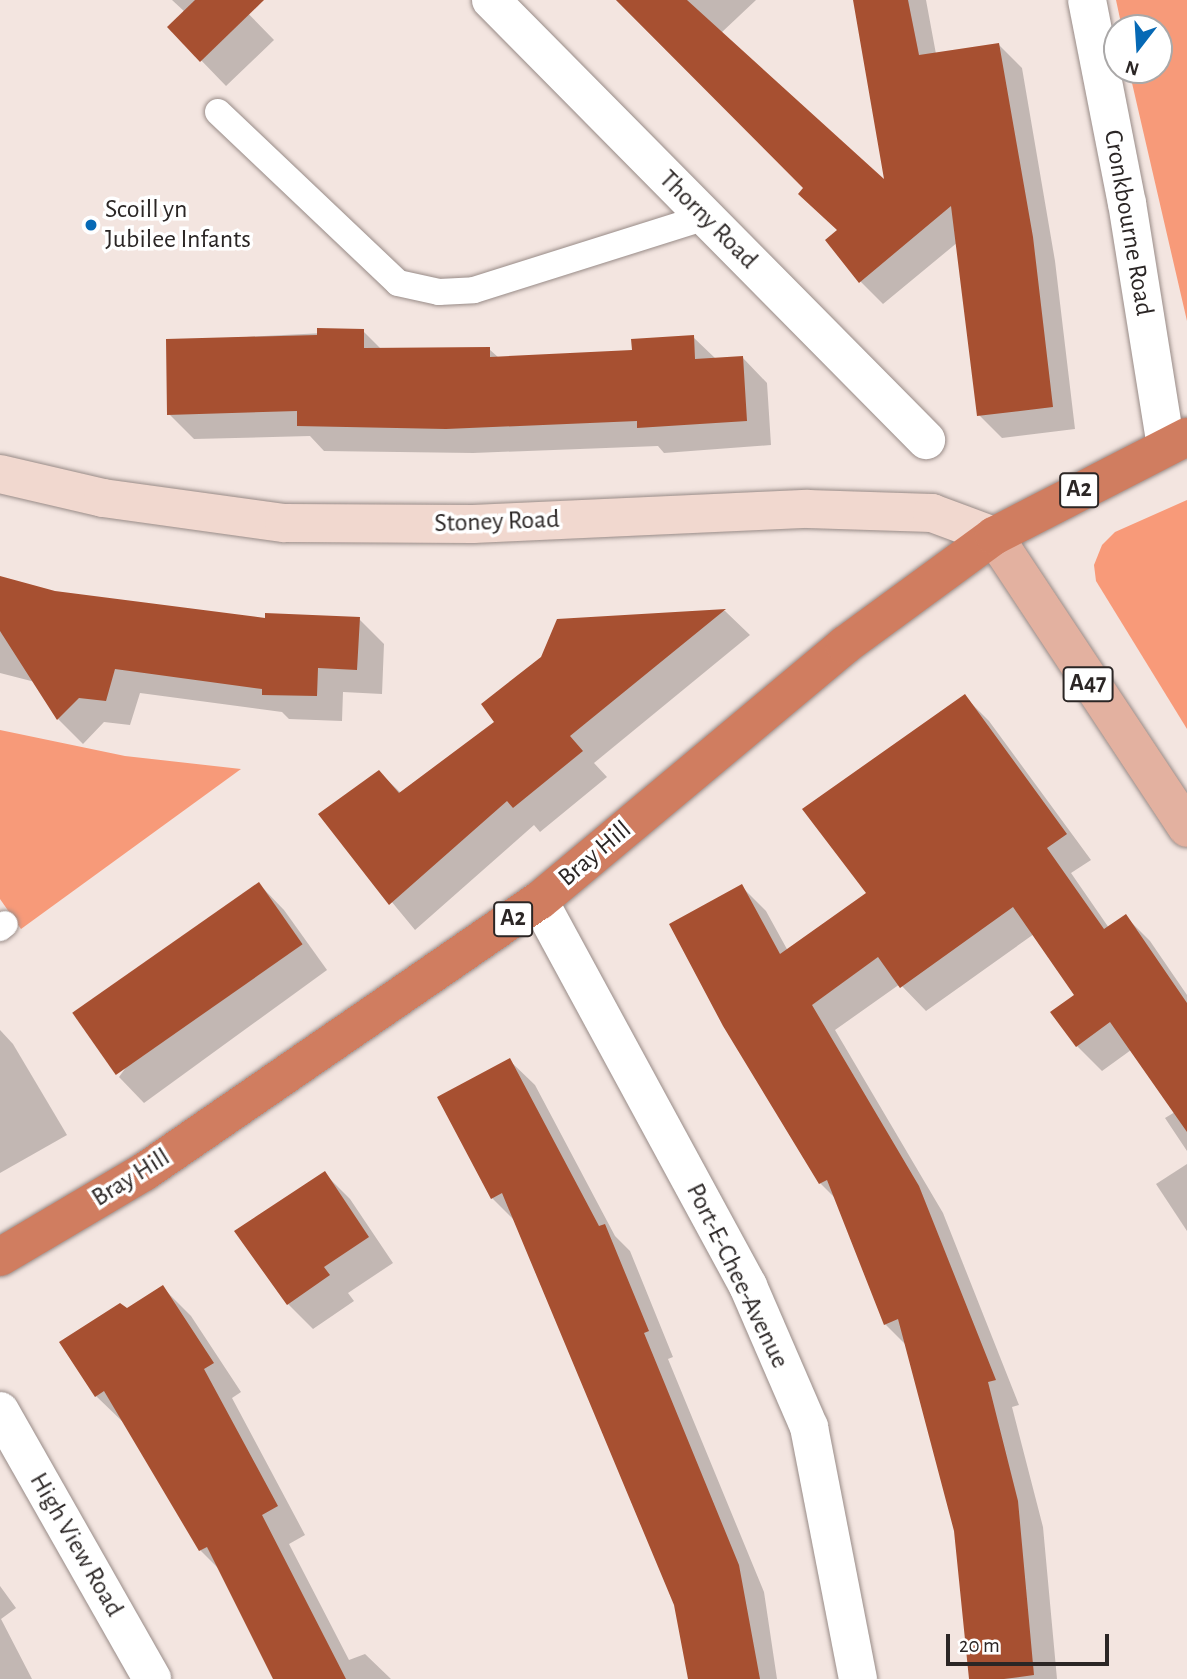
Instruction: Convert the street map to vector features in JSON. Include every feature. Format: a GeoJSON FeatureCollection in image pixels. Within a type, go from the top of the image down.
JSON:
{"type":"FeatureCollection","features":[{"type":"Feature","properties":{"kind":"highway","name":"A2"},"geometry":{"type":"LineString","coordinates":[[994,536],[1176,442]]}},
{"type":"Feature","properties":{"kind":"highway","name":"Bray Hill"},"geometry":{"type":"LineString","coordinates":[[0,1257],[144,1172],[539,901],[845,645],[994,536]]}},
{"type":"Feature","properties":{"kind":"main road","name":"A47"},"geometry":{"type":"LineString","coordinates":[[994,536],[1187,828]]}},
{"type":"Feature","properties":{"kind":"street","name":"Thorny Road"},"geometry":{"type":"LineString","coordinates":[[491,0],[926,440]]}},
{"type":"Feature","properties":{"kind":"street","name":"Cronkbourne Road"},"geometry":{"type":"LineString","coordinates":[[1087,0],[1176,442]]}},
{"type":"Feature","properties":{"kind":"street","name":"Stoney Road"},"geometry":{"type":"LineString","coordinates":[[0,474],[103,498],[284,523],[473,524],[808,509],[932,513],[994,536]]}},
{"type":"Feature","properties":{"kind":"street","name":"Port-E-Chee-Avenue"},"geometry":{"type":"LineString","coordinates":[[539,901],[748,1286],[809,1427],[858,1679]]}},
{"type":"Feature","properties":{"kind":"street","name":"High View Road"},"geometry":{"type":"LineString","coordinates":[[0,1411],[152,1679]]}},
{"type":"Feature","properties":{"kind":"lane"},"geometry":{"type":"LineString","coordinates":[[218,112],[398,283],[439,292],[474,290],[705,217]]}},
{"type":"Feature","properties":{"kind":"shaded area"},"geometry":{"type":"Polygon","coordinates":[[[1116,0],[1187,0],[1187,321],[1132,84],[1173,84],[1173,14],[1119,14],[1116,0]]]}},
{"type":"Feature","properties":{"kind":"shaded area"},"geometry":{"type":"Polygon","coordinates":[[[1187,500],[1187,729],[1096,581],[1094,565],[1102,545],[1115,532],[1187,500]]]}},
{"type":"Feature","properties":{"kind":"shaded area"},"geometry":{"type":"Polygon","coordinates":[[[0,730],[125,756],[241,769],[21,929],[0,899],[0,730]]]}},
{"type":"Feature","properties":{"kind":"building"},"geometry":{"type":"Polygon","coordinates":[[[195,0],[264,0],[200,62],[167,27],[195,0]]]}},
{"type":"Feature","properties":{"kind":"building"},"geometry":{"type":"Polygon","coordinates":[[[616,0],[687,0],[884,179],[853,0],[908,0],[919,55],[999,43],[1033,237],[1053,407],[977,416],[951,206],[859,283],[825,240],[837,230],[798,194],[803,188],[616,0]]]}},
{"type":"Feature","properties":{"kind":"building"},"geometry":{"type":"Polygon","coordinates":[[[317,328],[364,329],[364,348],[490,347],[490,357],[632,350],[631,339],[694,335],[695,359],[743,356],[747,421],[637,428],[637,421],[446,429],[297,426],[297,411],[167,415],[166,339],[317,335],[317,328]]]}},
{"type":"Feature","properties":{"kind":"building"},"geometry":{"type":"Polygon","coordinates":[[[0,576],[55,591],[265,618],[265,613],[360,617],[357,670],[318,668],[317,696],[262,695],[262,689],[115,669],[106,701],[79,698],[57,720],[0,631],[0,576]]]}},
{"type":"Feature","properties":{"kind":"building"},"geometry":{"type":"Polygon","coordinates":[[[726,609],[570,736],[583,751],[513,808],[507,801],[389,905],[318,814],[379,770],[399,793],[494,722],[481,704],[541,657],[557,619],[726,609]]]}},
{"type":"Feature","properties":{"kind":"building"},"geometry":{"type":"Polygon","coordinates":[[[965,694],[1067,834],[1047,848],[1104,929],[1126,914],[1187,1003],[1187,1132],[1110,1022],[1076,1047],[1050,1012],[1074,995],[1013,907],[900,988],[878,957],[812,1005],[919,1186],[996,1380],[988,1382],[1018,1501],[1034,1675],[1004,1679],[969,1679],[954,1531],[898,1319],[884,1325],[827,1180],[819,1184],[723,1026],[669,924],[742,884],[780,954],[866,893],[802,809],[965,694]]]}},
{"type":"Feature","properties":{"kind":"building"},"geometry":{"type":"Polygon","coordinates":[[[259,882],[303,944],[116,1075],[72,1013],[259,882]]]}},
{"type":"Feature","properties":{"kind":"building"},"geometry":{"type":"Polygon","coordinates":[[[510,1058],[599,1226],[605,1224],[649,1331],[644,1333],[739,1565],[760,1679],[688,1679],[674,1605],[502,1193],[491,1199],[437,1097],[510,1058]]]}},
{"type":"Feature","properties":{"kind":"building"},"geometry":{"type":"Polygon","coordinates":[[[325,1171],[369,1237],[324,1267],[330,1275],[287,1305],[234,1231],[325,1171]]]}},
{"type":"Feature","properties":{"kind":"building"},"geometry":{"type":"Polygon","coordinates":[[[163,1285],[214,1363],[204,1369],[278,1506],[262,1515],[346,1679],[273,1679],[207,1547],[199,1551],[104,1391],[95,1397],[59,1342],[120,1303],[127,1308],[163,1285]]]}},
{"type":"Feature","properties":{"kind":"place","name":"Scoill yn Jubilee Infants"},"geometry":{"type":"Point","coordinates":[91,225]}}]}
